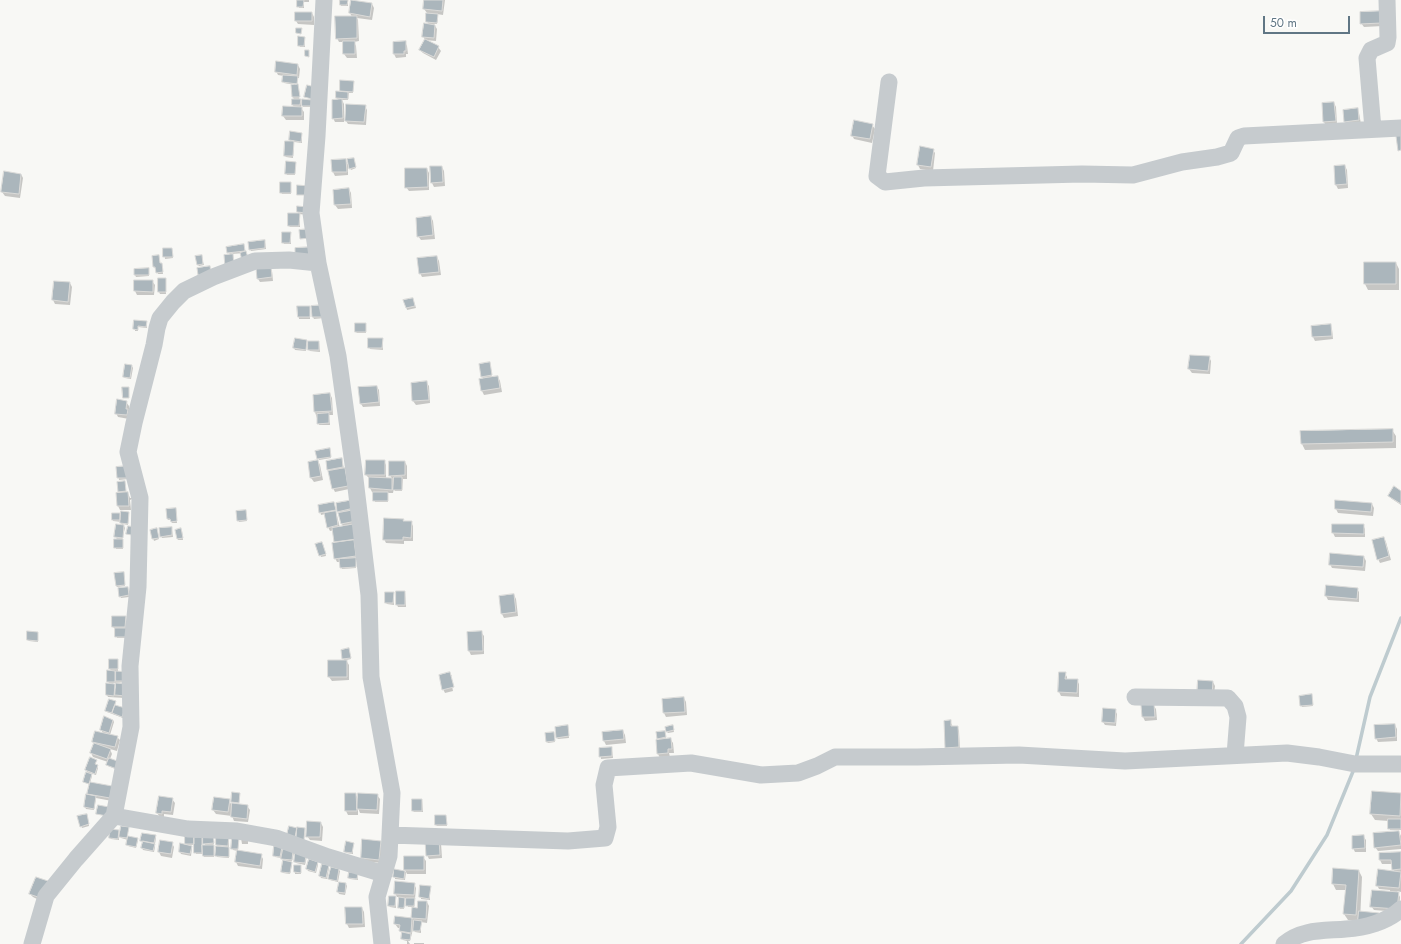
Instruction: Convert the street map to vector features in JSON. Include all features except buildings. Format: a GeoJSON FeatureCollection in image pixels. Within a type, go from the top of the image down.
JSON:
{"type":"FeatureCollection","features":[{"type":"Feature","properties":{"kind":"street"},"geometry":{"type":"LineString","coordinates":[[324,0],[317,136],[311,213],[318,262],[338,356],[369,595],[371,677],[392,792],[389,856],[377,897],[382,944]]}},
{"type":"Feature","properties":{"kind":"street"},"geometry":{"type":"LineString","coordinates":[[1373,128],[1367,58],[1371,50],[1387,43],[1387,0]]}},
{"type":"Feature","properties":{"kind":"street"},"geometry":{"type":"LineString","coordinates":[[889,82],[877,176],[885,182],[924,178],[1082,174],[1132,175],[1182,162],[1217,157],[1231,153],[1238,138],[1244,136],[1373,128],[1401,128]]}},
{"type":"Feature","properties":{"kind":"street"},"geometry":{"type":"LineString","coordinates":[[32,944],[46,896],[114,816],[131,727],[130,666],[138,587],[140,498],[128,452],[160,318],[184,290],[255,261],[289,260],[318,262]]}},
{"type":"Feature","properties":{"kind":"street"},"geometry":{"type":"LineString","coordinates":[[1135,697],[1228,698],[1235,706],[1238,717],[1235,755]]}},
{"type":"Feature","properties":{"kind":"street"},"geometry":{"type":"LineString","coordinates":[[390,835],[568,842],[605,838],[608,827],[604,785],[608,768],[691,763],[761,775],[798,773],[836,757],[1019,755],[1125,761],[1287,753],[1355,764],[1401,764]]}},
{"type":"Feature","properties":{"kind":"street"},"geometry":{"type":"LineString","coordinates":[[114,816],[188,829],[238,830],[276,838],[328,857],[384,874]]}},
{"type":"Feature","properties":{"kind":"street"},"geometry":{"type":"LineString","coordinates":[[1284,944],[1289,940],[1310,931],[1348,929],[1381,922],[1401,909]]}},
{"type":"Feature","properties":{"kind":"waterway"},"geometry":{"type":"LineString","coordinates":[[1356,759],[1370,697],[1401,618]]}},
{"type":"Feature","properties":{"kind":"waterway"},"geometry":{"type":"LineString","coordinates":[[1241,944],[1291,891],[1327,835],[1354,769]]}}]}
